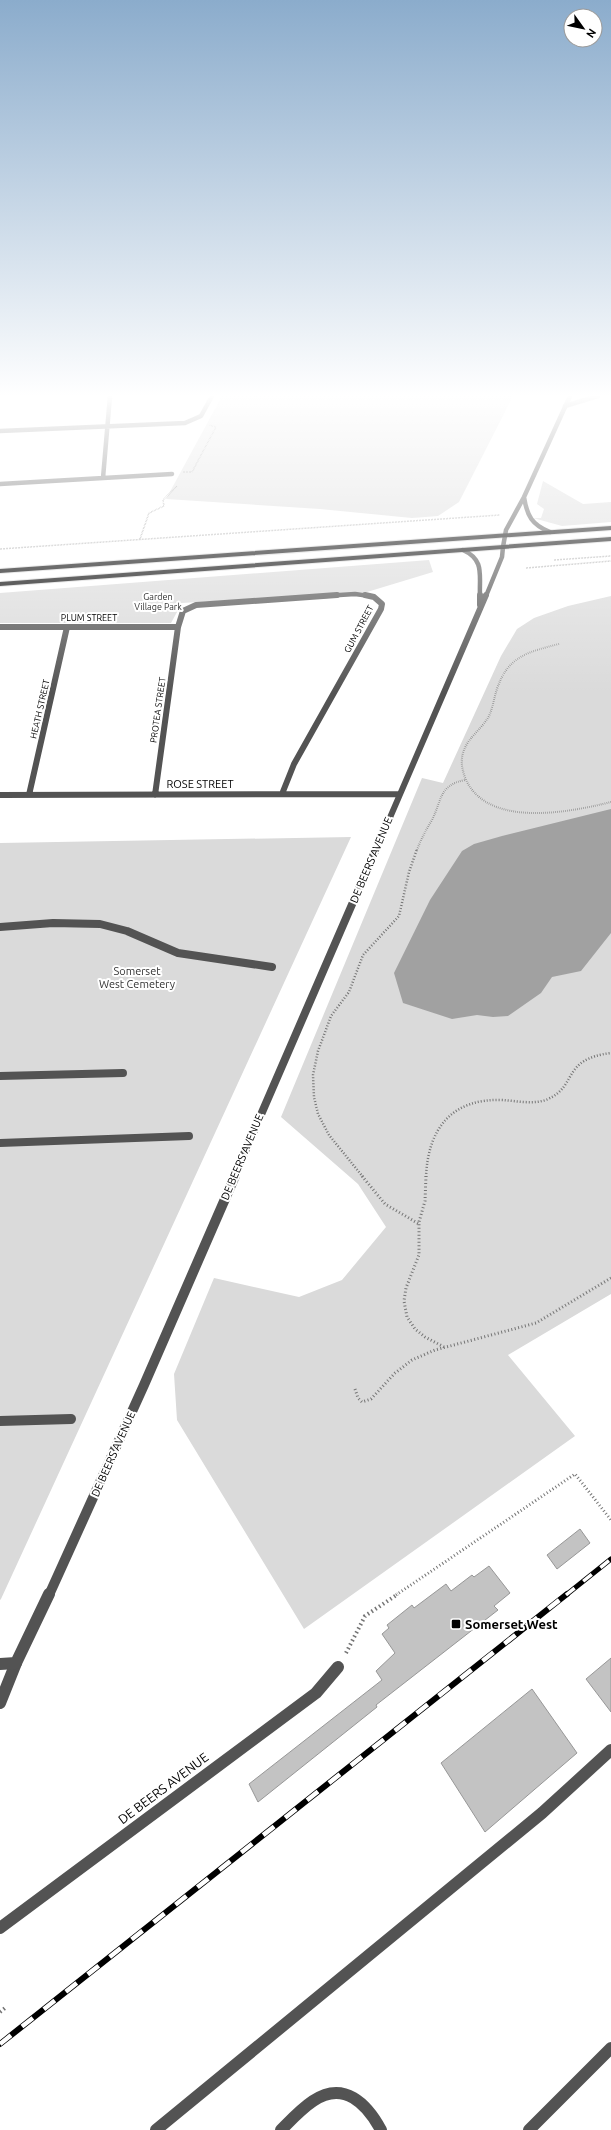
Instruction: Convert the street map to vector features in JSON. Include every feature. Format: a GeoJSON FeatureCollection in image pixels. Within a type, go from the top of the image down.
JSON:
{"type":"FeatureCollection","features":[{"type":"Feature","properties":{"kind":"highway"},"geometry":{"type":"LineString","coordinates":[[0,571],[611,528]]}},
{"type":"Feature","properties":{"kind":"highway"},"geometry":{"type":"LineString","coordinates":[[0,584],[611,539]]}},
{"type":"Feature","properties":{"kind":"street","name":"DE BEERS AVENUE"},"geometry":{"type":"LineString","coordinates":[[0,1702],[16,1663],[67,1556],[144,1385],[480,610],[502,557],[505,535],[514,514],[524,498]]}},
{"type":"Feature","properties":{"kind":"street"},"geometry":{"type":"LineString","coordinates":[[524,498],[530,522],[550,532]]}},
{"type":"Feature","properties":{"kind":"street","name":"DE BEERS AVENUE"},"geometry":{"type":"LineString","coordinates":[[463,550],[475,556],[480,565],[480,610]]}},
{"type":"Feature","properties":{"kind":"street","name":"GUM STREET"},"geometry":{"type":"LineString","coordinates":[[178,627],[183,611],[196,605],[363,594],[375,597],[382,604],[378,615],[290,772],[282,794]]}},
{"type":"Feature","properties":{"kind":"street","name":"PLUM STREET"},"geometry":{"type":"LineString","coordinates":[[0,627],[178,627]]}},
{"type":"Feature","properties":{"kind":"street","name":"HEATH STREET"},"geometry":{"type":"LineString","coordinates":[[29,795],[67,627]]}},
{"type":"Feature","properties":{"kind":"street","name":"PROTEA STREET"},"geometry":{"type":"LineString","coordinates":[[155,795],[178,627]]}},
{"type":"Feature","properties":{"kind":"street","name":"ROSE STREET"},"geometry":{"type":"LineString","coordinates":[[0,795],[399,794]]}},
{"type":"Feature","properties":{"kind":"street"},"geometry":{"type":"LineString","coordinates":[[0,927],[53,923],[100,924],[127,931],[178,953],[272,967]]}},
{"type":"Feature","properties":{"kind":"street"},"geometry":{"type":"LineString","coordinates":[[0,1076],[123,1073]]}},
{"type":"Feature","properties":{"kind":"street"},"geometry":{"type":"LineString","coordinates":[[0,1143],[189,1136]]}},
{"type":"Feature","properties":{"kind":"street"},"geometry":{"type":"LineString","coordinates":[[0,1421],[71,1419]]}},
{"type":"Feature","properties":{"kind":"street"},"geometry":{"type":"LineString","coordinates":[[0,1664],[16,1663]]}},
{"type":"Feature","properties":{"kind":"street","name":"DE BEERS AVENUE"},"geometry":{"type":"LineString","coordinates":[[0,1928],[316,1693],[338,1667]]}},
{"type":"Feature","properties":{"kind":"street"},"geometry":{"type":"LineString","coordinates":[[156,2130],[536,1818],[611,1750]]}},
{"type":"Feature","properties":{"kind":"street"},"geometry":{"type":"LineString","coordinates":[[529,2130],[611,2048]]}},
{"type":"Feature","properties":{"kind":"street"},"geometry":{"type":"LineString","coordinates":[[282,2130],[311,2103],[323,2095],[338,2093],[351,2095],[363,2104],[374,2116],[381,2130]]}},
{"type":"Feature","properties":{"kind":"path"},"geometry":{"type":"LineString","coordinates":[[140,539],[149,513],[164,506],[163,500],[168,495]]}},
{"type":"Feature","properties":{"kind":"path"},"geometry":{"type":"LineString","coordinates":[[0,549],[514,514]]}},
{"type":"Feature","properties":{"kind":"path"},"geometry":{"type":"LineString","coordinates":[[554,560],[611,556]]}},
{"type":"Feature","properties":{"kind":"path"},"geometry":{"type":"LineString","coordinates":[[526,568],[611,561]]}},
{"type":"Feature","properties":{"kind":"path"},"geometry":{"type":"LineString","coordinates":[[559,644],[518,657],[508,665],[501,676],[492,710],[486,722],[467,744],[462,756],[465,780],[473,793],[482,801],[508,810],[548,813],[564,812],[611,802]]}},
{"type":"Feature","properties":{"kind":"path"},"geometry":{"type":"LineString","coordinates":[[419,1224],[386,1204],[329,1135],[318,1114],[314,1097],[313,1075],[318,1051],[331,1016],[349,992],[363,955],[399,916],[409,872],[422,835],[432,819],[440,797],[446,788],[454,782],[465,780]]}},
{"type":"Feature","properties":{"kind":"path"},"geometry":{"type":"LineString","coordinates":[[444,1347],[427,1339],[413,1329],[406,1310],[404,1293],[419,1254],[419,1224],[424,1201],[425,1170],[429,1149],[435,1133],[448,1117],[468,1104],[482,1100],[537,1102],[550,1098],[562,1088],[578,1065],[587,1058],[611,1053]]}},
{"type":"Feature","properties":{"kind":"path"},"geometry":{"type":"LineString","coordinates":[[355,1389],[358,1398],[362,1402],[371,1399],[395,1373],[412,1360],[444,1347],[536,1323],[611,1278]]}},
{"type":"Feature","properties":{"kind":"path"},"geometry":{"type":"LineString","coordinates":[[338,1667],[365,1616],[575,1474],[611,1520]]}},
{"type":"Feature","properties":{"kind":"path"},"geometry":{"type":"LineString","coordinates":[[0,2012],[5,2008]]}},
{"type":"Feature","properties":{"kind":"green space"},"geometry":{"type":"Polygon","coordinates":[[[168,495],[462,495],[459,502],[438,516],[412,518],[320,509],[166,499],[168,495]]]}},
{"type":"Feature","properties":{"kind":"green space"},"geometry":{"type":"Polygon","coordinates":[[[539,495],[568,495],[583,504],[611,502],[611,522],[562,526],[533,518],[541,518],[544,509],[537,504],[539,495]]]}},
{"type":"Feature","properties":{"kind":"green space","name":"Garden Village Park"},"geometry":{"type":"Polygon","coordinates":[[[429,560],[433,572],[367,592],[182,603],[171,623],[0,623],[0,593],[429,560]]]}},
{"type":"Feature","properties":{"kind":"green space"},"geometry":{"type":"Polygon","coordinates":[[[611,596],[611,1294],[508,1355],[575,1436],[304,1629],[177,1420],[174,1374],[214,1278],[299,1297],[342,1280],[386,1227],[358,1184],[281,1117],[422,778],[443,783],[501,656],[517,629],[534,618],[568,606],[611,596]]]}},
{"type":"Feature","properties":{"kind":"green space","name":"Somerset West Cemetery"},"geometry":{"type":"Polygon","coordinates":[[[351,837],[1,1599],[0,1600],[0,843],[351,837]]]}},
{"type":"Feature","properties":{"kind":"shaded area"},"geometry":{"type":"Polygon","coordinates":[[[611,809],[611,933],[581,971],[552,977],[541,993],[508,1016],[493,1017],[477,1015],[452,1019],[403,1003],[394,973],[430,900],[462,851],[474,844],[502,836],[611,809]]]}},
{"type":"Feature","properties":{"kind":"building"},"geometry":{"type":"Polygon","coordinates":[[[580,1529],[590,1543],[557,1569],[547,1555],[580,1529]]]}},
{"type":"Feature","properties":{"kind":"building"},"geometry":{"type":"Polygon","coordinates":[[[489,1566],[510,1593],[494,1606],[498,1610],[376,1705],[377,1707],[258,1802],[249,1784],[382,1680],[376,1671],[395,1653],[382,1634],[389,1628],[387,1625],[412,1605],[414,1608],[446,1584],[451,1591],[472,1575],[474,1577],[489,1566]]]}},
{"type":"Feature","properties":{"kind":"building"},"geometry":{"type":"Polygon","coordinates":[[[611,1658],[611,1712],[586,1679],[611,1658]]]}},
{"type":"Feature","properties":{"kind":"building"},"geometry":{"type":"Polygon","coordinates":[[[532,1689],[577,1753],[485,1832],[441,1763],[532,1689]]]}},
{"type":"Feature","properties":{"kind":"railway"},"geometry":{"type":"LineString","coordinates":[[566,1595],[611,1559]]}},
{"type":"Feature","properties":{"kind":"railway"},"geometry":{"type":"LineString","coordinates":[[0,2044],[567,1594]]}},
{"type":"Feature","properties":{"kind":"place","name":"Somerset West"},"geometry":{"type":"Point","coordinates":[456,1624]}}]}
